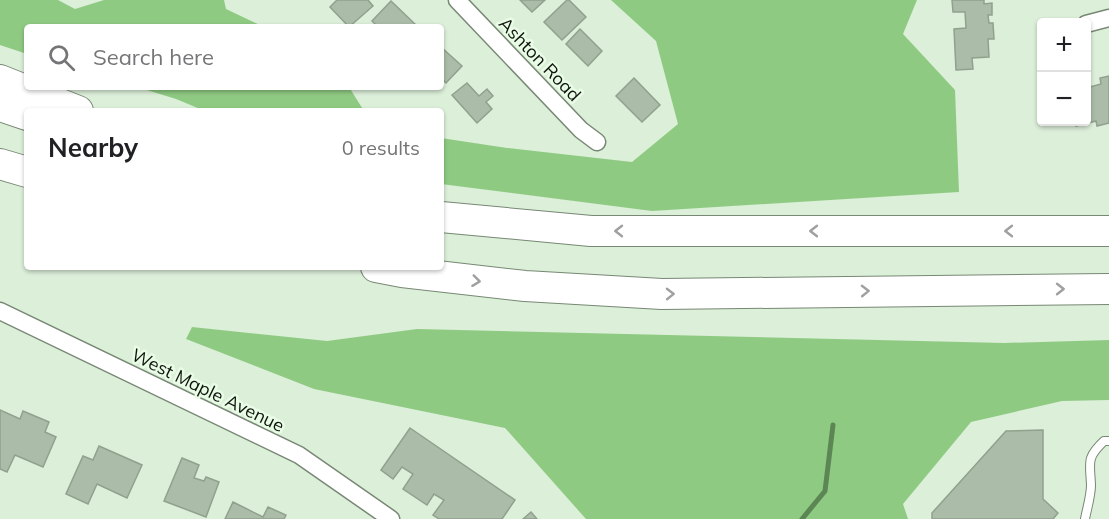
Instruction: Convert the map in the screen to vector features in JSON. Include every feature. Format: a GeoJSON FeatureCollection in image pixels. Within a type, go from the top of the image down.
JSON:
{"type":"FeatureCollection","features":[{"type":"Feature","properties":{"kind":"highway"},"geometry":{"type":"LineString","coordinates":[[0,80],[24,90]]}},
{"type":"Feature","properties":{"kind":"highway"},"geometry":{"type":"LineString","coordinates":[[25,90],[70,108]]}},
{"type":"Feature","properties":{"kind":"highway"},"geometry":{"type":"LineString","coordinates":[[0,106],[24,114]]}},
{"type":"Feature","properties":{"kind":"highway"},"geometry":{"type":"LineString","coordinates":[[0,164],[24,171]]}},
{"type":"Feature","properties":{"kind":"highway"},"geometry":{"type":"LineString","coordinates":[[444,217],[591,231],[1109,231]]}},
{"type":"Feature","properties":{"kind":"highway"},"geometry":{"type":"LineString","coordinates":[[392,270],[525,286],[662,294],[1109,289]]}},
{"type":"Feature","properties":{"kind":"street","name":"Ashton Road"},"geometry":{"type":"LineString","coordinates":[[457,0],[581,130],[597,142]]}},
{"type":"Feature","properties":{"kind":"street"},"geometry":{"type":"LineString","coordinates":[[1091,23],[1109,18]]}},
{"type":"Feature","properties":{"kind":"street","name":"West Maple Avenue"},"geometry":{"type":"LineString","coordinates":[[0,311],[299,455],[391,519]]}},
{"type":"Feature","properties":{"kind":"lane"},"geometry":{"type":"LineString","coordinates":[[1085,519],[1091,486],[1089,466],[1092,453],[1104,441],[1109,441]]}},
{"type":"Feature","properties":{"kind":"green space"},"geometry":{"type":"Polygon","coordinates":[[[0,0],[58,0],[75,9],[104,0],[224,0],[226,9],[258,24],[24,24],[24,53],[0,45],[0,0]]]}},
{"type":"Feature","properties":{"kind":"green space"},"geometry":{"type":"Polygon","coordinates":[[[611,0],[917,0],[903,34],[955,90],[959,192],[652,211],[444,184],[444,138],[632,162],[678,124],[656,41],[611,0]]]}},
{"type":"Feature","properties":{"kind":"green space"},"geometry":{"type":"Polygon","coordinates":[[[147,90],[351,90],[362,108],[198,108],[147,90]]]}},
{"type":"Feature","properties":{"kind":"green space"},"geometry":{"type":"Polygon","coordinates":[[[192,327],[327,341],[417,329],[1004,343],[1109,340],[1109,400],[1062,401],[971,422],[903,504],[908,519],[586,519],[505,428],[314,389],[186,339],[192,327]]]}},
{"type":"Feature","properties":{"kind":"building"},"geometry":{"type":"Polygon","coordinates":[[[337,0],[368,0],[373,6],[352,24],[346,24],[330,7],[337,0]]]}},
{"type":"Feature","properties":{"kind":"building"},"geometry":{"type":"Polygon","coordinates":[[[520,0],[545,0],[532,12],[520,0]]]}},
{"type":"Feature","properties":{"kind":"building"},"geometry":{"type":"Polygon","coordinates":[[[567,0],[586,17],[562,40],[544,22],[567,0]]]}},
{"type":"Feature","properties":{"kind":"building"},"geometry":{"type":"Polygon","coordinates":[[[952,0],[984,0],[984,4],[992,3],[992,15],[988,15],[989,23],[993,23],[994,39],[988,39],[989,57],[972,58],[973,69],[956,70],[954,29],[966,28],[965,12],[953,12],[952,0]]]}},
{"type":"Feature","properties":{"kind":"building"},"geometry":{"type":"Polygon","coordinates":[[[391,1],[415,24],[375,24],[372,21],[391,1]]]}},
{"type":"Feature","properties":{"kind":"building"},"geometry":{"type":"Polygon","coordinates":[[[580,29],[602,51],[588,66],[566,44],[580,29]]]}},
{"type":"Feature","properties":{"kind":"building"},"geometry":{"type":"Polygon","coordinates":[[[444,50],[462,66],[446,83],[444,81],[444,50]]]}},
{"type":"Feature","properties":{"kind":"building"},"geometry":{"type":"Polygon","coordinates":[[[1109,76],[1109,123],[1097,126],[1096,121],[1091,122],[1091,87],[1101,84],[1100,78],[1109,76]]]}},
{"type":"Feature","properties":{"kind":"building"},"geometry":{"type":"Polygon","coordinates":[[[634,78],[660,105],[642,122],[616,96],[634,78]]]}},
{"type":"Feature","properties":{"kind":"building"},"geometry":{"type":"Polygon","coordinates":[[[467,83],[479,96],[487,89],[493,96],[486,102],[492,109],[477,123],[452,95],[467,83]]]}},
{"type":"Feature","properties":{"kind":"building"},"geometry":{"type":"Polygon","coordinates":[[[0,410],[20,419],[23,411],[49,422],[45,432],[56,437],[43,467],[15,455],[7,472],[0,469],[0,410]]]}},
{"type":"Feature","properties":{"kind":"building"},"geometry":{"type":"Polygon","coordinates":[[[410,428],[515,500],[502,519],[439,519],[433,515],[444,500],[434,494],[427,505],[403,489],[413,474],[402,467],[393,479],[381,470],[410,428]]]}},
{"type":"Feature","properties":{"kind":"building"},"geometry":{"type":"Polygon","coordinates":[[[1043,430],[1043,499],[1058,513],[1053,519],[932,519],[932,513],[1006,431],[1043,430]]]}},
{"type":"Feature","properties":{"kind":"building"},"geometry":{"type":"Polygon","coordinates":[[[99,446],[142,465],[127,498],[97,484],[88,504],[66,494],[83,456],[93,460],[99,446]]]}},
{"type":"Feature","properties":{"kind":"building"},"geometry":{"type":"Polygon","coordinates":[[[182,458],[199,465],[194,478],[204,481],[206,477],[219,482],[206,517],[164,501],[182,458]]]}},
{"type":"Feature","properties":{"kind":"building"},"geometry":{"type":"Polygon","coordinates":[[[233,502],[263,517],[268,507],[286,515],[284,519],[225,519],[233,502]]]}},
{"type":"Feature","properties":{"kind":"building"},"geometry":{"type":"Polygon","coordinates":[[[531,512],[537,519],[523,519],[531,512]]]}},
{"type":"Feature","properties":{"kind":"waterway"},"geometry":{"type":"LineString","coordinates":[[802,519],[825,491],[833,425]]}}]}
